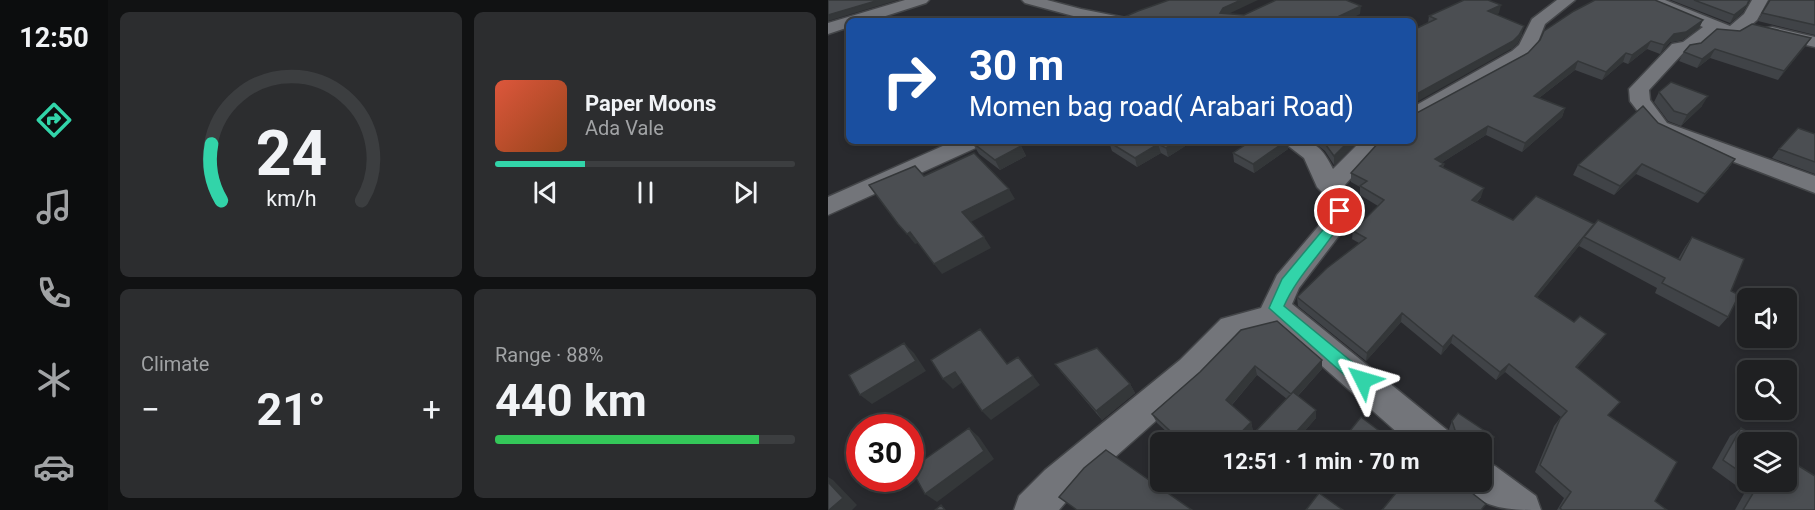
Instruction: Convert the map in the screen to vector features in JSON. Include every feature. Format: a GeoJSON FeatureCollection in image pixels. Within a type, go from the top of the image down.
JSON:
{"type":"FeatureCollection","features":[{"type":"Feature","properties":{"kind":"street"},"geometry":{"type":"LineString","coordinates":[[864,18],[921,0]]}},
{"type":"Feature","properties":{"kind":"street"},"geometry":{"type":"LineString","coordinates":[[1030,0],[1102,18]]}},
{"type":"Feature","properties":{"kind":"street"},"geometry":{"type":"LineString","coordinates":[[1416,113],[1518,55],[1527,47],[1538,22],[1567,0]]}},
{"type":"Feature","properties":{"kind":"street"},"geometry":{"type":"LineString","coordinates":[[1651,0],[1735,31]]}},
{"type":"Feature","properties":{"kind":"street"},"geometry":{"type":"LineString","coordinates":[[1735,31],[1751,17],[1760,0]]}},
{"type":"Feature","properties":{"kind":"street"},"geometry":{"type":"LineString","coordinates":[[828,29],[846,24]]}},
{"type":"Feature","properties":{"kind":"street"},"geometry":{"type":"LineString","coordinates":[[1815,42],[1745,25],[1735,31],[1707,31],[1689,46],[1678,48],[1639,89],[1640,101],[1660,127],[1815,185]]}},
{"type":"Feature","properties":{"kind":"street"},"geometry":{"type":"LineString","coordinates":[[828,207],[965,144]]}},
{"type":"Feature","properties":{"kind":"street"},"geometry":{"type":"LineString","coordinates":[[1298,144],[1314,154],[1329,187],[1338,194],[1340,211],[1332,227],[1287,283],[1276,308],[1422,432]]}},
{"type":"Feature","properties":{"kind":"street"},"geometry":{"type":"LineString","coordinates":[[1329,187],[1370,144]]}},
{"type":"Feature","properties":{"kind":"street"},"geometry":{"type":"LineString","coordinates":[[1033,510],[1066,476],[1191,370],[1232,328],[1284,315]]}},
{"type":"Feature","properties":{"kind":"street"},"geometry":{"type":"LineString","coordinates":[[1492,487],[1522,510]]}},
{"type":"Feature","properties":{"kind":"building"},"geometry":{"type":"Polygon","coordinates":[[[828,0],[879,0],[828,15],[828,0]]]}},
{"type":"Feature","properties":{"kind":"building"},"geometry":{"type":"Polygon","coordinates":[[[1169,0],[1241,0],[1223,8],[1220,13],[1244,15],[1276,0],[1346,0],[1361,6],[1335,18],[1122,18],[1169,0]]]}},
{"type":"Feature","properties":{"kind":"building"},"geometry":{"type":"Polygon","coordinates":[[[1464,0],[1488,0],[1501,5],[1488,11],[1524,26],[1513,41],[1416,94],[1416,29],[1436,19],[1429,16],[1464,0]]]}},
{"type":"Feature","properties":{"kind":"building"},"geometry":{"type":"Polygon","coordinates":[[[1595,0],[1655,0],[1703,20],[1686,32],[1674,34],[1664,45],[1651,41],[1632,55],[1626,53],[1606,72],[1578,61],[1534,96],[1565,108],[1525,143],[1488,126],[1435,159],[1444,164],[1440,166],[1484,188],[1472,200],[1513,220],[1536,196],[1594,224],[1535,296],[1574,322],[1580,316],[1606,334],[1576,367],[1620,402],[1608,415],[1677,462],[1655,501],[1667,510],[1562,510],[1560,508],[1571,492],[1540,465],[1560,419],[1567,411],[1509,364],[1500,372],[1453,335],[1443,347],[1402,313],[1367,353],[1297,297],[1327,268],[1366,238],[1353,231],[1384,200],[1360,186],[1367,181],[1351,173],[1377,144],[1416,144],[1416,113],[1528,53],[1540,40],[1544,31],[1595,0]]]}},
{"type":"Feature","properties":{"kind":"building"},"geometry":{"type":"Polygon","coordinates":[[[1694,0],[1749,0],[1747,5],[1734,15],[1694,0]]]}},
{"type":"Feature","properties":{"kind":"building"},"geometry":{"type":"Polygon","coordinates":[[[1770,0],[1815,0],[1815,25],[1762,13],[1770,0]]]}},
{"type":"Feature","properties":{"kind":"building"},"geometry":{"type":"Polygon","coordinates":[[[1752,24],[1811,38],[1784,71],[1715,49],[1702,59],[1684,52],[1690,45],[1701,43],[1717,29],[1740,31],[1752,24]]]}},
{"type":"Feature","properties":{"kind":"building"},"geometry":{"type":"Polygon","coordinates":[[[1671,82],[1708,96],[1687,115],[1674,111],[1659,92],[1671,82]]]}},
{"type":"Feature","properties":{"kind":"building"},"geometry":{"type":"Polygon","coordinates":[[[1643,106],[1658,123],[1735,159],[1705,194],[1642,164],[1620,186],[1578,165],[1643,106]]]}},
{"type":"Feature","properties":{"kind":"building"},"geometry":{"type":"Polygon","coordinates":[[[1798,128],[1815,134],[1815,162],[1779,149],[1798,128]]]}},
{"type":"Feature","properties":{"kind":"building"},"geometry":{"type":"Polygon","coordinates":[[[974,144],[1018,144],[1021,146],[995,160],[974,144]]]}},
{"type":"Feature","properties":{"kind":"building"},"geometry":{"type":"Polygon","coordinates":[[[1112,144],[1158,144],[1135,158],[1112,144]]]}},
{"type":"Feature","properties":{"kind":"building"},"geometry":{"type":"Polygon","coordinates":[[[1158,144],[1172,144],[1166,148],[1158,144]]]}},
{"type":"Feature","properties":{"kind":"building"},"geometry":{"type":"Polygon","coordinates":[[[1246,144],[1282,144],[1253,164],[1233,153],[1246,144]]]}},
{"type":"Feature","properties":{"kind":"building"},"geometry":{"type":"Polygon","coordinates":[[[1325,144],[1346,144],[1334,156],[1325,144]]]}},
{"type":"Feature","properties":{"kind":"building"},"geometry":{"type":"Polygon","coordinates":[[[974,153],[1009,189],[962,212],[984,237],[934,264],[910,232],[907,234],[898,224],[869,185],[915,166],[924,176],[974,153]]]}},
{"type":"Feature","properties":{"kind":"building"},"geometry":{"type":"Polygon","coordinates":[[[1598,220],[1680,260],[1692,237],[1744,259],[1731,291],[1737,294],[1737,299],[1728,317],[1662,283],[1665,278],[1584,237],[1598,220]]]}},
{"type":"Feature","properties":{"kind":"building"},"geometry":{"type":"Polygon","coordinates":[[[1277,321],[1322,360],[1291,394],[1255,366],[1226,400],[1251,422],[1242,432],[1171,432],[1152,414],[1200,372],[1241,330],[1277,321]]]}},
{"type":"Feature","properties":{"kind":"building"},"geometry":{"type":"Polygon","coordinates":[[[980,329],[1007,364],[1018,357],[1033,376],[982,411],[955,372],[943,379],[931,360],[980,329]]]}},
{"type":"Feature","properties":{"kind":"building"},"geometry":{"type":"Polygon","coordinates":[[[904,343],[916,361],[860,395],[849,375],[904,343]]]}},
{"type":"Feature","properties":{"kind":"building"},"geometry":{"type":"Polygon","coordinates":[[[1097,348],[1130,384],[1096,411],[1055,364],[1097,348]]]}},
{"type":"Feature","properties":{"kind":"building"},"geometry":{"type":"Polygon","coordinates":[[[1293,392],[1316,410],[1296,432],[1255,432],[1293,392]]]}},
{"type":"Feature","properties":{"kind":"building"},"geometry":{"type":"Polygon","coordinates":[[[1458,413],[1486,432],[1456,432],[1452,421],[1458,413]]]}},
{"type":"Feature","properties":{"kind":"building"},"geometry":{"type":"Polygon","coordinates":[[[1361,417],[1381,432],[1349,432],[1361,417]]]}},
{"type":"Feature","properties":{"kind":"building"},"geometry":{"type":"Polygon","coordinates":[[[969,428],[984,451],[925,494],[924,460],[969,428]]]}},
{"type":"Feature","properties":{"kind":"building"},"geometry":{"type":"Polygon","coordinates":[[[1737,435],[1737,470],[1723,460],[1737,435]]]}},
{"type":"Feature","properties":{"kind":"building"},"geometry":{"type":"Polygon","coordinates":[[[1106,450],[1150,481],[1150,492],[1166,492],[1192,510],[1077,510],[1059,497],[1084,468],[1106,450]]]}},
{"type":"Feature","properties":{"kind":"building"},"geometry":{"type":"Polygon","coordinates":[[[1797,465],[1815,476],[1815,510],[1743,510],[1754,492],[1797,492],[1797,465]]]}},
{"type":"Feature","properties":{"kind":"building"},"geometry":{"type":"Polygon","coordinates":[[[828,482],[843,498],[829,510],[828,510],[828,482]]]}},
{"type":"Feature","properties":{"kind":"building"},"geometry":{"type":"Polygon","coordinates":[[[1397,492],[1471,492],[1486,504],[1481,510],[1382,510],[1397,492]]]}},
{"type":"Feature","properties":{"kind":"building"},"geometry":{"type":"Polygon","coordinates":[[[1319,493],[1343,510],[1306,510],[1319,493]]]}},
{"type":"Feature","properties":{"kind":"building"},"geometry":{"type":"Polygon","coordinates":[[[941,505],[945,510],[935,510],[941,505]]]}},
{"type":"Feature","properties":{"kind":"route"},"geometry":{"type":"LineString","coordinates":[[1340,211],[1332,227],[1287,283],[1276,308],[1363,380]]}}]}
